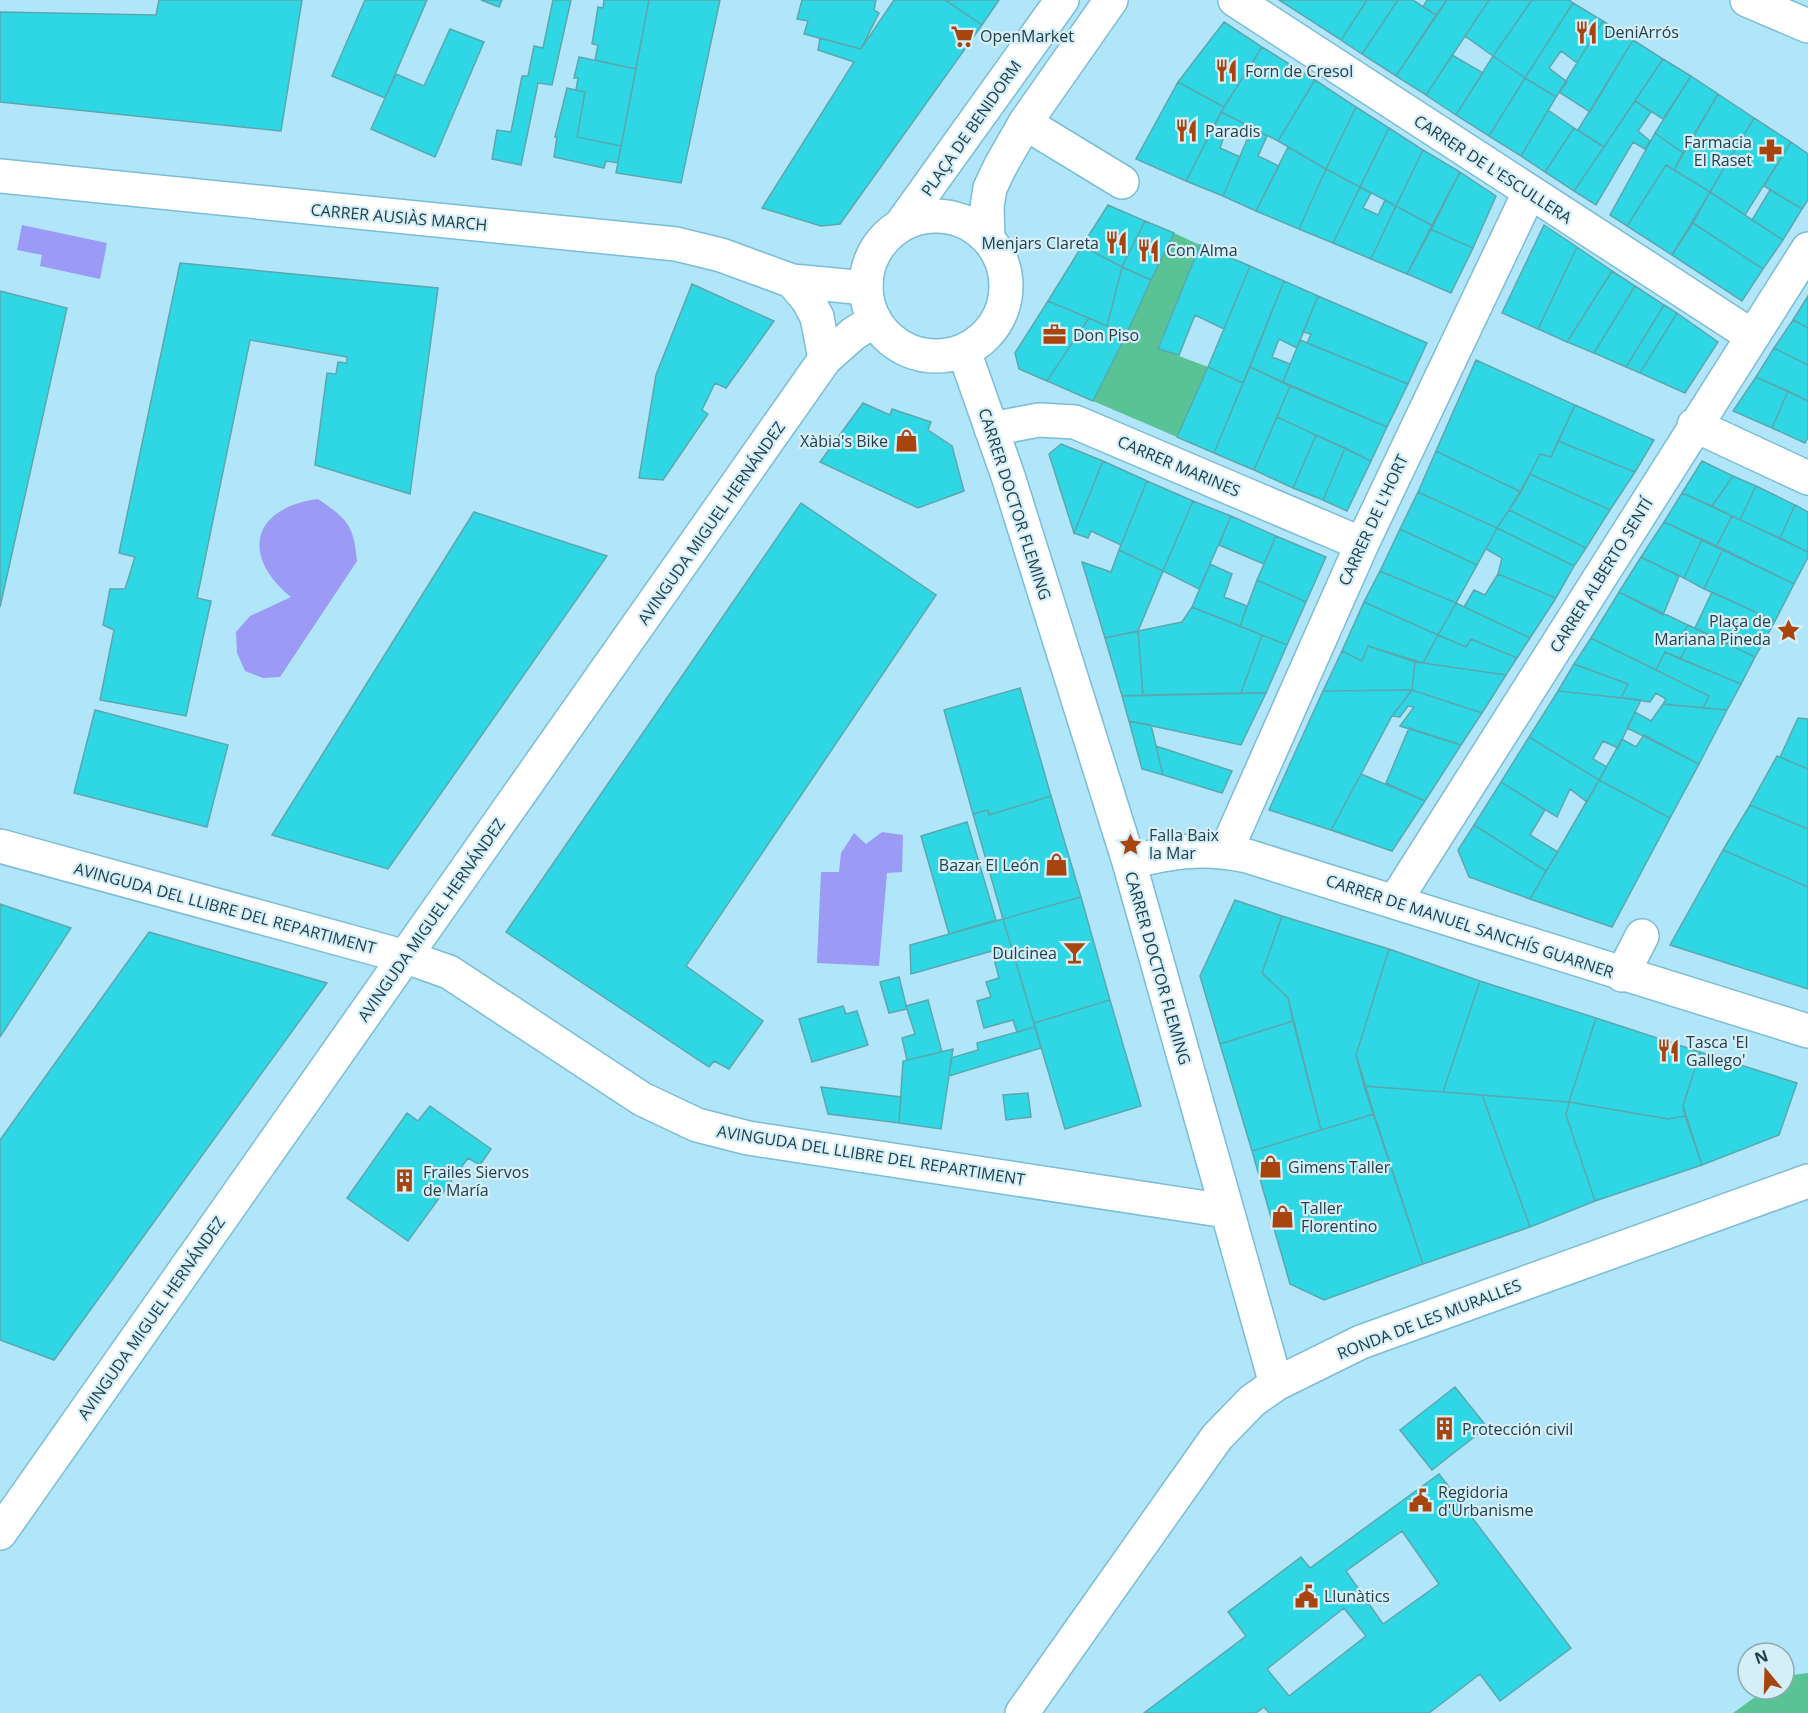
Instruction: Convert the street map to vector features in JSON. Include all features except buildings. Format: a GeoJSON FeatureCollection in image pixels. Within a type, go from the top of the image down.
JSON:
{"type":"FeatureCollection","features":[{"type":"Feature","properties":{"kind":"street","name":"PLAÇA DE BENIDORM"},"geometry":{"type":"LineString","coordinates":[[900,226],[1062,0]]}},
{"type":"Feature","properties":{"kind":"street"},"geometry":{"type":"LineString","coordinates":[[988,238],[987,207],[990,188],[1025,123],[1111,0]]}},
{"type":"Feature","properties":{"kind":"street","name":"CARRER DE L'ESCULLERA"},"geometry":{"type":"LineString","coordinates":[[1235,0],[1752,336]]}},
{"type":"Feature","properties":{"kind":"street"},"geometry":{"type":"LineString","coordinates":[[1747,0],[1808,26]]}},
{"type":"Feature","properties":{"kind":"street"},"geometry":{"type":"LineString","coordinates":[[1025,123],[1122,182]]}},
{"type":"Feature","properties":{"kind":"street","name":"CARRER AUSIÀS MARCH"},"geometry":{"type":"LineString","coordinates":[[0,176],[676,244],[722,255],[792,281],[866,288]]}},
{"type":"Feature","properties":{"kind":"street","name":"CARRER DE L'HORT"},"geometry":{"type":"LineString","coordinates":[[1226,851],[1362,544],[1529,193]]}},
{"type":"Feature","properties":{"kind":"street"},"geometry":{"type":"LineString","coordinates":[[937,215],[956,218],[974,226],[988,238],[1003,264],[1007,294],[997,322],[977,343],[964,351],[944,356],[913,352],[887,337],[868,305],[866,288],[871,259],[888,235],[900,226],[918,218],[937,215]]}},
{"type":"Feature","properties":{"kind":"street","name":"CARRER ALBERTO SENTÍ"},"geometry":{"type":"LineString","coordinates":[[1395,901],[1694,425],[1808,249]]}},
{"type":"Feature","properties":{"kind":"street"},"geometry":{"type":"LineString","coordinates":[[792,281],[808,300],[817,317],[825,359]]}},
{"type":"Feature","properties":{"kind":"street","name":"AVINGUDA MIGUEL HERNÁNDEZ"},"geometry":{"type":"LineString","coordinates":[[0,1533],[825,359],[853,334],[875,320]]}},
{"type":"Feature","properties":{"kind":"street","name":"CARRER DOCTOR FLEMING"},"geometry":{"type":"LineString","coordinates":[[964,351],[1129,862],[1276,1384]]}},
{"type":"Feature","properties":{"kind":"street","name":"CARRER MARINES"},"geometry":{"type":"LineString","coordinates":[[991,429],[1039,420],[1075,422],[1362,544]]}},
{"type":"Feature","properties":{"kind":"street"},"geometry":{"type":"LineString","coordinates":[[1694,425],[1808,478]]}},
{"type":"Feature","properties":{"kind":"street","name":"AVINGUDA DEL LLIBRE DEL REPARTIMENT"},"geometry":{"type":"LineString","coordinates":[[0,846],[406,957],[449,972],[642,1099],[697,1125],[748,1138],[1226,1211]]}},
{"type":"Feature","properties":{"kind":"street","name":"CARRER DE MANUEL SANCHÍS GUARNER"},"geometry":{"type":"LineString","coordinates":[[1129,862],[1192,849],[1226,851],[1271,862],[1622,975],[1808,1031]]}},
{"type":"Feature","properties":{"kind":"street"},"geometry":{"type":"LineString","coordinates":[[1622,975],[1642,936]]}},
{"type":"Feature","properties":{"kind":"street","name":"RONDA DE LES MURALLES"},"geometry":{"type":"LineString","coordinates":[[1022,1713],[1217,1437],[1252,1401],[1276,1384],[1374,1337],[1808,1181]]}},
{"type":"Feature","properties":{"kind":"green space"},"geometry":{"type":"Polygon","coordinates":[[[1174,233],[1200,245],[1158,348],[1208,367],[1177,437],[1093,401],[1174,233]]]}},
{"type":"Feature","properties":{"kind":"green space"},"geometry":{"type":"Polygon","coordinates":[[[1808,1673],[1808,1713],[1733,1713],[1750,1701],[1796,1701],[1796,1675],[1808,1673]]]}},
{"type":"Feature","properties":{"kind":"shaded area"},"geometry":{"type":"Polygon","coordinates":[[[22,225],[107,243],[100,279],[40,266],[42,255],[17,250],[22,225]]]}},
{"type":"Feature","properties":{"kind":"shaded area"},"geometry":{"type":"Polygon","coordinates":[[[318,499],[336,512],[347,524],[354,539],[357,561],[280,677],[263,678],[245,671],[237,653],[236,632],[250,616],[291,597],[275,581],[264,565],[260,550],[261,536],[267,523],[279,512],[296,504],[318,499]]]}},
{"type":"Feature","properties":{"kind":"shaded area"},"geometry":{"type":"Polygon","coordinates":[[[882,832],[903,835],[902,872],[887,873],[879,966],[817,963],[821,872],[839,872],[841,853],[854,833],[866,844],[882,832]]]}},
{"type":"Feature","properties":{"kind":"place","name":"DeniArrós"},"geometry":{"type":"Point","coordinates":[1586,32]}},
{"type":"Feature","properties":{"kind":"place","name":"OpenMarket"},"geometry":{"type":"Point","coordinates":[962,36]}},
{"type":"Feature","properties":{"kind":"place","name":"Forn de Cresol"},"geometry":{"type":"Point","coordinates":[1227,71]}},
{"type":"Feature","properties":{"kind":"place","name":"Paradis"},"geometry":{"type":"Point","coordinates":[1187,131]}},
{"type":"Feature","properties":{"kind":"place","name":"Farmacia El Raset"},"geometry":{"type":"Point","coordinates":[1770,151]}},
{"type":"Feature","properties":{"kind":"place","name":"Menjars Clareta"},"geometry":{"type":"Point","coordinates":[1117,243]}},
{"type":"Feature","properties":{"kind":"place","name":"Con Alma"},"geometry":{"type":"Point","coordinates":[1148,250]}},
{"type":"Feature","properties":{"kind":"place","name":"Don Piso"},"geometry":{"type":"Point","coordinates":[1055,335]}},
{"type":"Feature","properties":{"kind":"place","name":"Xàbia's Bike"},"geometry":{"type":"Point","coordinates":[906,441]}},
{"type":"Feature","properties":{"kind":"place","name":"Plaça de Mariana Pineda"},"geometry":{"type":"Point","coordinates":[1789,630]}},
{"type":"Feature","properties":{"kind":"place","name":"Falla Baix la Mar"},"geometry":{"type":"Point","coordinates":[1131,844]}},
{"type":"Feature","properties":{"kind":"place","name":"Bazar El León"},"geometry":{"type":"Point","coordinates":[1057,865]}},
{"type":"Feature","properties":{"kind":"place","name":"Dulcinea"},"geometry":{"type":"Point","coordinates":[1075,953]}},
{"type":"Feature","properties":{"kind":"place","name":"Tasca 'El Gallego'"},"geometry":{"type":"Point","coordinates":[1668,1051]}},
{"type":"Feature","properties":{"kind":"place","name":"Gimens Taller"},"geometry":{"type":"Point","coordinates":[1270,1167]}},
{"type":"Feature","properties":{"kind":"place","name":"Frailes Siervos de María"},"geometry":{"type":"Point","coordinates":[405,1181]}},
{"type":"Feature","properties":{"kind":"place","name":"Taller Florentino"},"geometry":{"type":"Point","coordinates":[1283,1217]}},
{"type":"Feature","properties":{"kind":"place","name":"Protección civil"},"geometry":{"type":"Point","coordinates":[1444,1429]}},
{"type":"Feature","properties":{"kind":"place","name":"Regidoria d'Urbanisme"},"geometry":{"type":"Point","coordinates":[1420,1501]}},
{"type":"Feature","properties":{"kind":"place","name":"Llunàtics"},"geometry":{"type":"Point","coordinates":[1306,1596]}}]}
